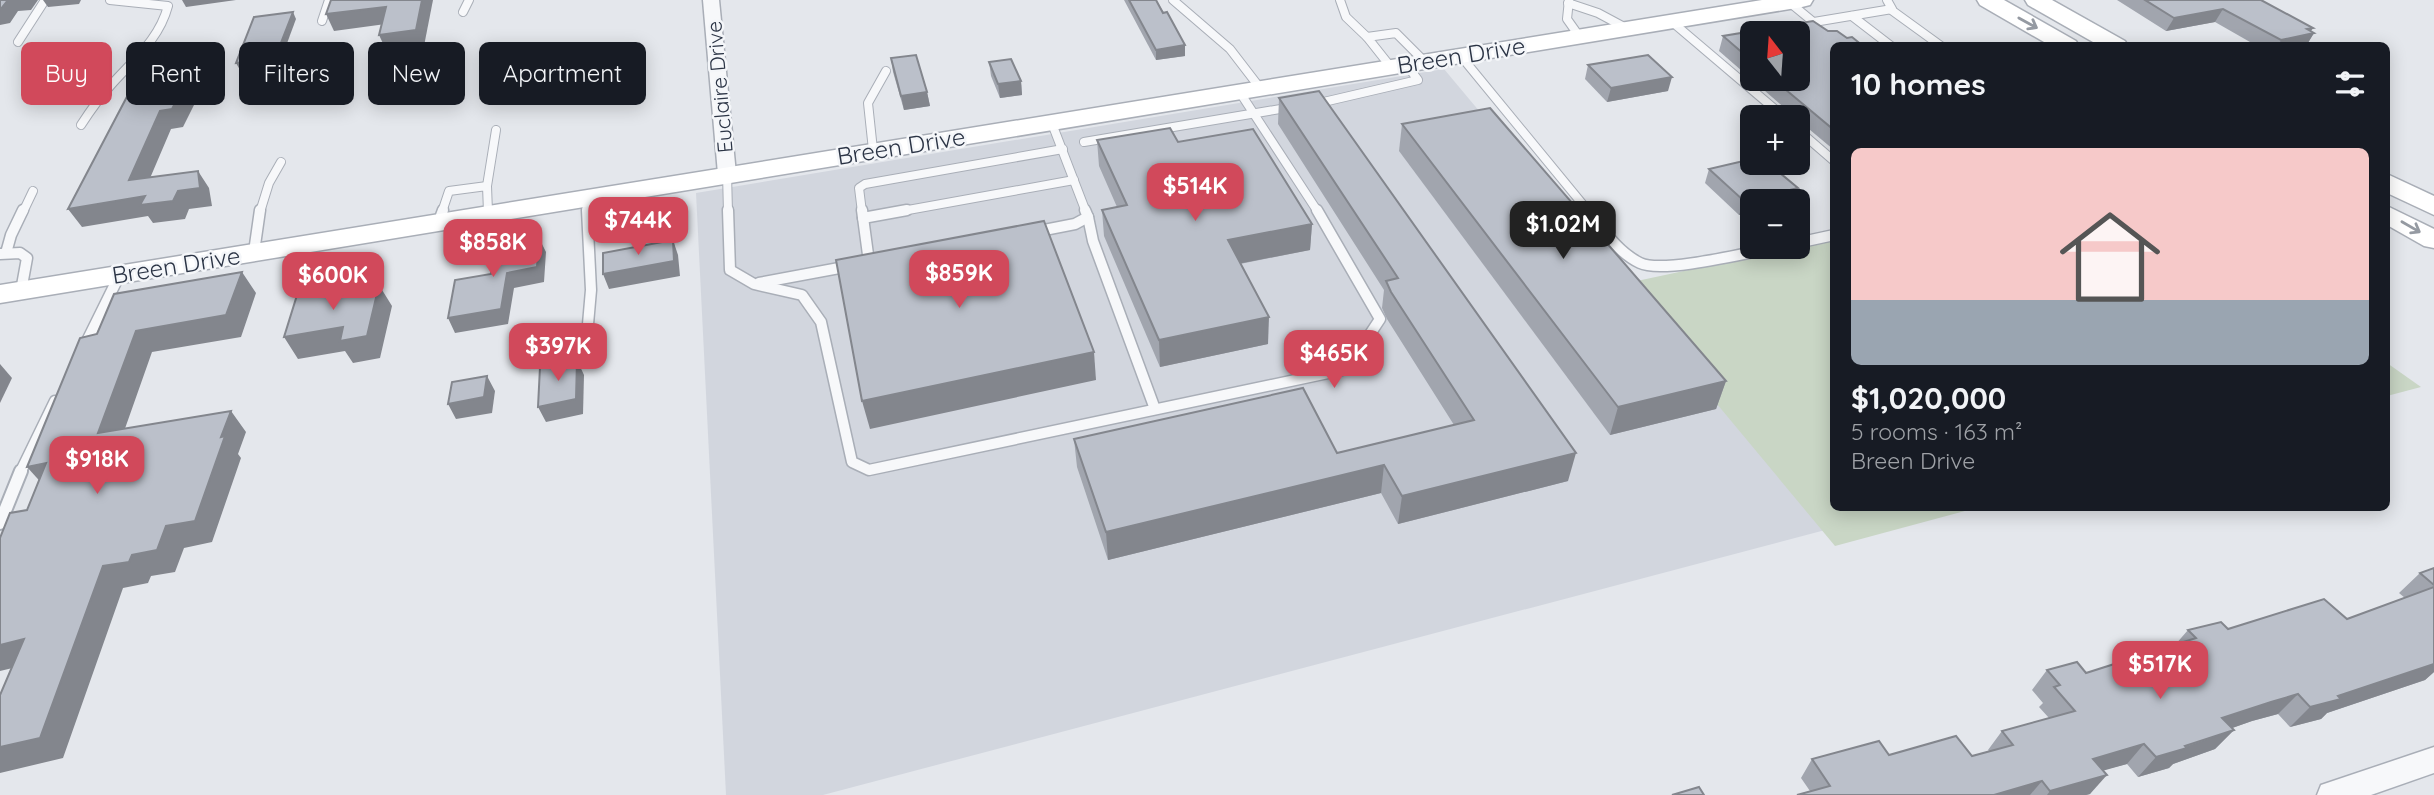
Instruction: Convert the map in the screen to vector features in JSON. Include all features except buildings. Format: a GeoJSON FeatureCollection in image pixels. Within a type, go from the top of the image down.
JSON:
{"type":"FeatureCollection","features":[{"type":"Feature","properties":{"kind":"street","name":"Euclaire Drive"},"geometry":{"type":"LineString","coordinates":[[711,0],[727,174]]}},
{"type":"Feature","properties":{"kind":"street"},"geometry":{"type":"LineString","coordinates":[[1989,0],[2061,42]]}},
{"type":"Feature","properties":{"kind":"street"},"geometry":{"type":"LineString","coordinates":[[2036,0],[2110,42]]}},
{"type":"Feature","properties":{"kind":"street","name":"Breen Drive"},"geometry":{"type":"LineString","coordinates":[[10,293],[1051,121],[1124,123],[1249,89],[1367,80],[1407,64],[1796,1]]}},
{"type":"Feature","properties":{"kind":"street"},"geometry":{"type":"LineString","coordinates":[[2390,184],[2434,207]]}},
{"type":"Feature","properties":{"kind":"street"},"geometry":{"type":"LineString","coordinates":[[2390,216],[2434,240]]}},
{"type":"Feature","properties":{"kind":"street"},"geometry":{"type":"LineString","coordinates":[[2332,795],[2434,760]]}},
{"type":"Feature","properties":{"kind":"lane"},"geometry":{"type":"LineString","coordinates":[[18,42],[45,0]]}},
{"type":"Feature","properties":{"kind":"lane"},"geometry":{"type":"LineString","coordinates":[[81,125],[106,91],[149,46],[167,13],[168,6],[156,2],[110,0]]}},
{"type":"Feature","properties":{"kind":"lane"},"geometry":{"type":"LineString","coordinates":[[322,22],[329,0]]}},
{"type":"Feature","properties":{"kind":"lane"},"geometry":{"type":"LineString","coordinates":[[463,12],[469,0]]}},
{"type":"Feature","properties":{"kind":"lane"},"geometry":{"type":"LineString","coordinates":[[727,174],[730,270],[754,284],[802,295],[821,322],[852,462],[869,470],[1347,369],[1380,319],[1307,193],[1253,114],[1243,62],[1207,28],[1181,10],[1173,0]]}},
{"type":"Feature","properties":{"kind":"lane"},"geometry":{"type":"LineString","coordinates":[[1340,0],[1346,17],[1367,37],[1407,64]]}},
{"type":"Feature","properties":{"kind":"lane"},"geometry":{"type":"LineString","coordinates":[[1887,0],[1891,9],[1936,42]]}},
{"type":"Feature","properties":{"kind":"lane"},"geometry":{"type":"LineString","coordinates":[[1796,1],[1814,22],[1828,33]]}},
{"type":"Feature","properties":{"kind":"lane"},"geometry":{"type":"LineString","coordinates":[[1579,36],[1567,19],[1569,2],[1598,13],[1626,29]]}},
{"type":"Feature","properties":{"kind":"lane"},"geometry":{"type":"LineString","coordinates":[[1814,22],[1891,9]]}},
{"type":"Feature","properties":{"kind":"lane"},"geometry":{"type":"LineString","coordinates":[[1852,16],[1886,42]]}},
{"type":"Feature","properties":{"kind":"lane"},"geometry":{"type":"LineString","coordinates":[[1671,21],[1770,105]]}},
{"type":"Feature","properties":{"kind":"lane"},"geometry":{"type":"LineString","coordinates":[[1367,37],[1396,33],[1407,64]]}},
{"type":"Feature","properties":{"kind":"lane"},"geometry":{"type":"LineString","coordinates":[[1460,55],[1623,253],[1643,265],[1672,266],[1740,254]]}},
{"type":"Feature","properties":{"kind":"lane"},"geometry":{"type":"LineString","coordinates":[[873,150],[868,103],[886,71]]}},
{"type":"Feature","properties":{"kind":"lane"},"geometry":{"type":"LineString","coordinates":[[1084,142],[1124,123],[1253,114],[1315,104],[1367,80]]}},
{"type":"Feature","properties":{"kind":"lane"},"geometry":{"type":"LineString","coordinates":[[1051,121],[1088,217],[1093,242],[1155,410]]}},
{"type":"Feature","properties":{"kind":"lane"},"geometry":{"type":"LineString","coordinates":[[488,213],[487,186],[496,131]]}},
{"type":"Feature","properties":{"kind":"lane"},"geometry":{"type":"LineString","coordinates":[[1810,140],[1830,157]]}},
{"type":"Feature","properties":{"kind":"lane"},"geometry":{"type":"LineString","coordinates":[[869,262],[859,188],[865,184],[1063,149]]}},
{"type":"Feature","properties":{"kind":"lane"},"geometry":{"type":"LineString","coordinates":[[254,252],[260,205],[273,172],[281,162]]}},
{"type":"Feature","properties":{"kind":"lane"},"geometry":{"type":"LineString","coordinates":[[863,218],[1074,180]]}},
{"type":"Feature","properties":{"kind":"lane"},"geometry":{"type":"LineString","coordinates":[[439,221],[449,191],[487,186]]}},
{"type":"Feature","properties":{"kind":"lane"},"geometry":{"type":"LineString","coordinates":[[10,293],[27,258],[20,253],[3,253],[33,191]]}},
{"type":"Feature","properties":{"kind":"lane"},"geometry":{"type":"LineString","coordinates":[[586,197],[591,290],[586,348]]}},
{"type":"Feature","properties":{"kind":"lane"},"geometry":{"type":"LineString","coordinates":[[1020,234],[1075,224],[1088,217]]}},
{"type":"Feature","properties":{"kind":"lane"},"geometry":{"type":"LineString","coordinates":[[1810,240],[1830,236]]}},
{"type":"Feature","properties":{"kind":"lane"},"geometry":{"type":"LineString","coordinates":[[754,284],[883,260]]}},
{"type":"Feature","properties":{"kind":"lane"},"geometry":{"type":"LineString","coordinates":[[81,353],[109,302],[120,274]]}},
{"type":"Feature","properties":{"kind":"lane"},"geometry":{"type":"LineString","coordinates":[[0,523],[18,477],[61,388]]}},
{"type":"Feature","properties":{"kind":"shaded area"},"geometry":{"type":"Polygon","coordinates":[[[1444,69],[1829,529],[823,795],[726,795],[696,193],[1444,69]]]}},
{"type":"Feature","properties":{"kind":"green space"},"geometry":{"type":"Polygon","coordinates":[[[1830,240],[1830,511],[1965,511],[1835,546],[1618,285],[1740,259],[1810,259],[1810,244],[1830,240]]]}},
{"type":"Feature","properties":{"kind":"green space"},"geometry":{"type":"Polygon","coordinates":[[[2390,365],[2421,387],[2390,395],[2390,365]]]}}]}
